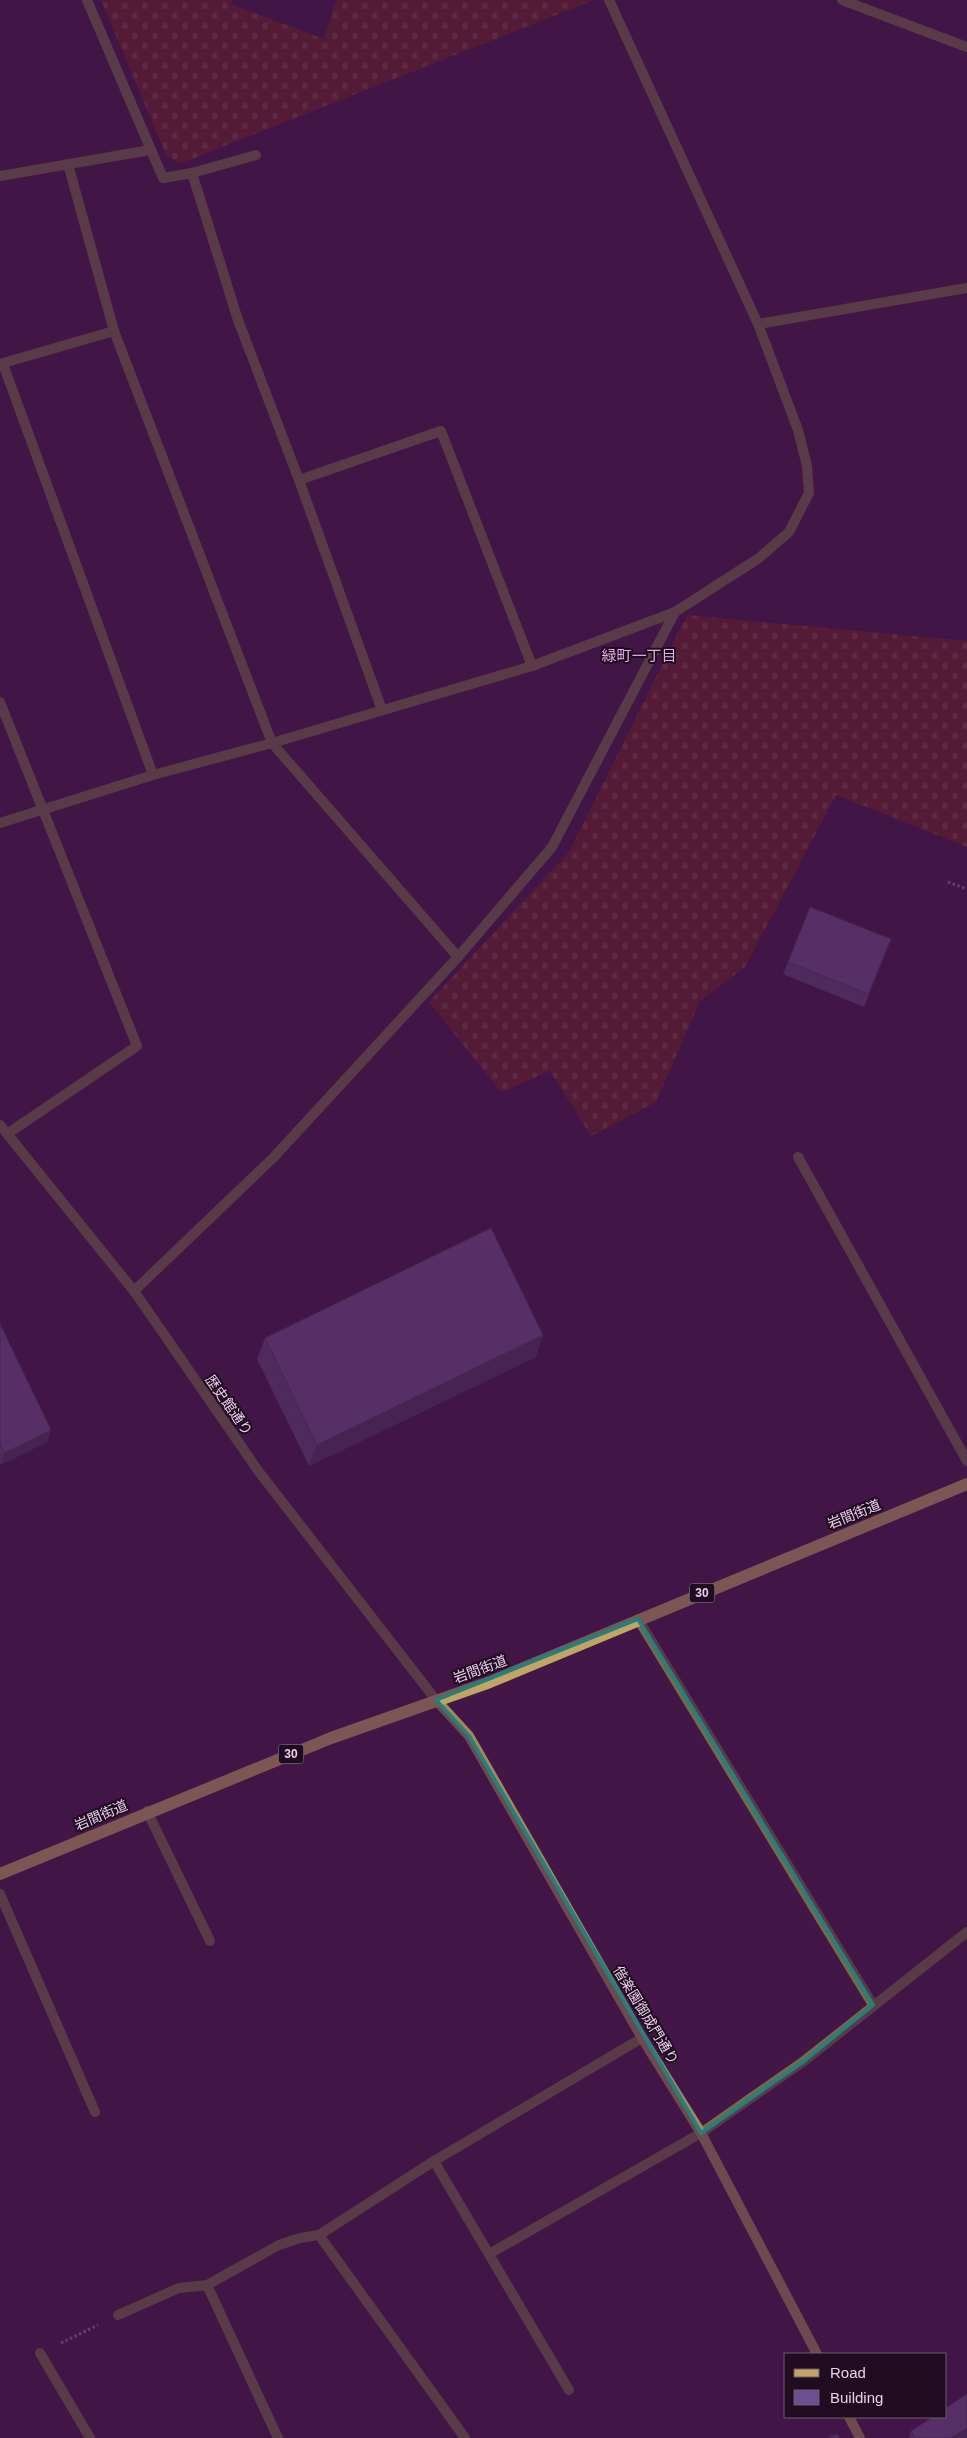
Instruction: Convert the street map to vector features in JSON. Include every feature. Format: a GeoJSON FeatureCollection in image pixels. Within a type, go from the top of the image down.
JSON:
{"type":"FeatureCollection","features":[{"type":"Feature","properties":{"kind":"main road","name":"岩間街道"},"geometry":{"type":"LineString","coordinates":[[0,1874],[147,1812],[358,1728],[490,1682],[967,1484]]}},
{"type":"Feature","properties":{"kind":"main road","name":"偕楽園御成門通り"},"geometry":{"type":"LineString","coordinates":[[436,1700],[469,1736],[642,2038],[701,2133],[816,2353]]}},
{"type":"Feature","properties":{"kind":"main road"},"geometry":{"type":"LineString","coordinates":[[850,2418],[860,2438]]}},
{"type":"Feature","properties":{"kind":"street"},"geometry":{"type":"LineString","coordinates":[[87,0],[163,178],[192,173],[256,155]]}},
{"type":"Feature","properties":{"kind":"street"},"geometry":{"type":"LineString","coordinates":[[0,823],[153,775],[272,744],[532,666],[675,612],[759,558],[789,532],[809,493],[807,466],[798,430],[758,324],[609,0]]}},
{"type":"Feature","properties":{"kind":"street"},"geometry":{"type":"LineString","coordinates":[[842,0],[967,47]]}},
{"type":"Feature","properties":{"kind":"street"},"geometry":{"type":"LineString","coordinates":[[0,176],[150,150]]}},
{"type":"Feature","properties":{"kind":"street"},"geometry":{"type":"LineString","coordinates":[[68,164],[114,332],[272,744],[458,957]]}},
{"type":"Feature","properties":{"kind":"street"},"geometry":{"type":"LineString","coordinates":[[192,173],[238,320],[299,480],[382,710]]}},
{"type":"Feature","properties":{"kind":"street"},"geometry":{"type":"LineString","coordinates":[[758,324],[967,288]]}},
{"type":"Feature","properties":{"kind":"street"},"geometry":{"type":"LineString","coordinates":[[114,332],[1,364],[153,775]]}},
{"type":"Feature","properties":{"kind":"street"},"geometry":{"type":"LineString","coordinates":[[299,480],[441,431],[532,666]]}},
{"type":"Feature","properties":{"kind":"street"},"geometry":{"type":"LineString","coordinates":[[134,1291],[274,1157],[458,957],[552,847],[675,612]]}},
{"type":"Feature","properties":{"kind":"street"},"geometry":{"type":"LineString","coordinates":[[0,702],[137,1046],[7,1134]]}},
{"type":"Feature","properties":{"kind":"street","name":"歴史館通り"},"geometry":{"type":"LineString","coordinates":[[0,1125],[134,1291],[259,1472],[436,1700]]}},
{"type":"Feature","properties":{"kind":"street"},"geometry":{"type":"LineString","coordinates":[[798,1157],[967,1461]]}},
{"type":"Feature","properties":{"kind":"street"},"geometry":{"type":"LineString","coordinates":[[638,1619],[873,2005]]}},
{"type":"Feature","properties":{"kind":"street"},"geometry":{"type":"LineString","coordinates":[[147,1812],[210,1941]]}},
{"type":"Feature","properties":{"kind":"street"},"geometry":{"type":"LineString","coordinates":[[0,1894],[95,2112]]}},
{"type":"Feature","properties":{"kind":"street"},"geometry":{"type":"LineString","coordinates":[[489,2254],[701,2133],[804,2061],[967,1932]]}},
{"type":"Feature","properties":{"kind":"street"},"geometry":{"type":"LineString","coordinates":[[118,2315],[179,2288],[207,2285],[279,2245],[300,2238],[319,2235],[434,2161],[642,2038]]}},
{"type":"Feature","properties":{"kind":"street"},"geometry":{"type":"LineString","coordinates":[[434,2161],[570,2390]]}},
{"type":"Feature","properties":{"kind":"street"},"geometry":{"type":"LineString","coordinates":[[319,2235],[465,2438]]}},
{"type":"Feature","properties":{"kind":"street"},"geometry":{"type":"LineString","coordinates":[[207,2285],[278,2438]]}},
{"type":"Feature","properties":{"kind":"street"},"geometry":{"type":"LineString","coordinates":[[40,2353],[90,2438]]}},
{"type":"Feature","properties":{"kind":"path"},"geometry":{"type":"LineString","coordinates":[[948,882],[967,889]]}},
{"type":"Feature","properties":{"kind":"path"},"geometry":{"type":"LineString","coordinates":[[40,2353],[118,2315]]}},
{"type":"Feature","properties":{"kind":"highlighted area"},"geometry":{"type":"Polygon","coordinates":[[[638,1619],[873,2005],[804,2061],[701,2133],[469,1736],[436,1700],[638,1619]]]}},
{"type":"Feature","properties":{"kind":"green space"},"geometry":{"type":"Polygon","coordinates":[[[101,0],[232,0],[231,4],[324,39],[336,0],[594,0],[179,164],[166,155],[101,0]]]}},
{"type":"Feature","properties":{"kind":"green space"},"geometry":{"type":"Polygon","coordinates":[[[687,615],[967,641],[967,847],[836,795],[745,967],[700,1001],[656,1102],[591,1136],[550,1071],[501,1092],[429,1002],[569,852],[687,615]]]}},
{"type":"Feature","properties":{"kind":"building"},"geometry":{"type":"Polygon","coordinates":[[[810,907],[891,939],[868,994],[788,962],[810,907]]]}},
{"type":"Feature","properties":{"kind":"building"},"geometry":{"type":"Polygon","coordinates":[[[491,1228],[543,1335],[317,1445],[265,1338],[491,1228]]]}},
{"type":"Feature","properties":{"kind":"building"},"geometry":{"type":"Polygon","coordinates":[[[0,1324],[51,1430],[4,1453],[0,1444],[0,1324]]]}},
{"type":"Feature","properties":{"kind":"building"},"geometry":{"type":"Polygon","coordinates":[[[967,2394],[967,2428],[951,2438],[915,2438],[911,2431],[931,2418],[947,2418],[947,2407],[967,2394]]]}},
{"type":"Feature","properties":{"kind":"building"},"geometry":{"type":"Polygon","coordinates":[[[837,2434],[839,2438],[828,2438],[837,2434]]]}},
{"type":"Feature","properties":{"kind":"district","name":"緑町一丁目"},"geometry":{"type":"Point","coordinates":[639,655]}}]}
